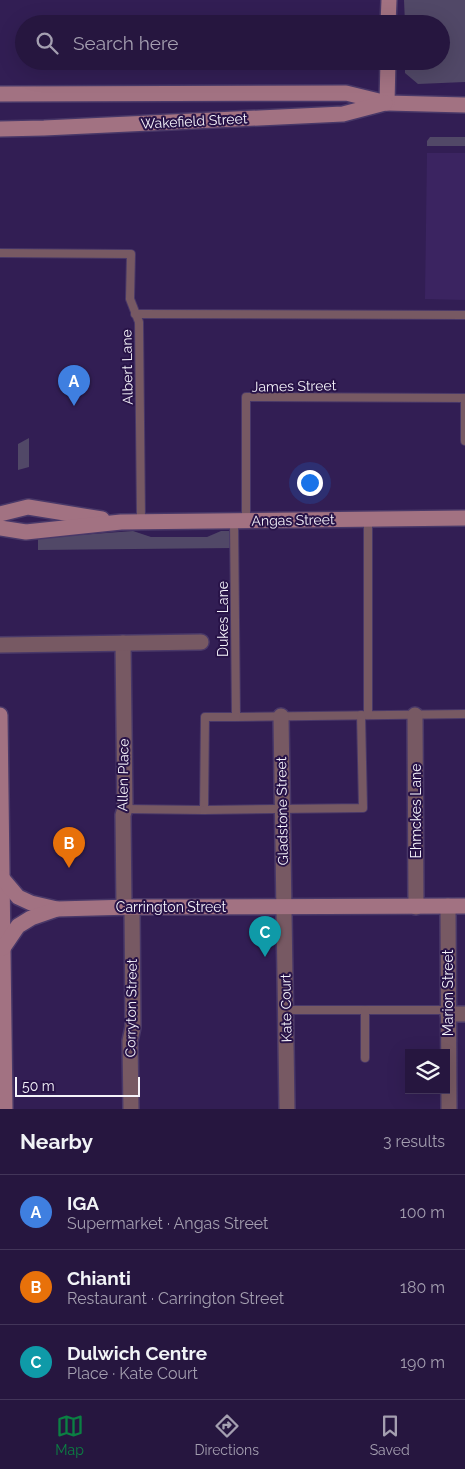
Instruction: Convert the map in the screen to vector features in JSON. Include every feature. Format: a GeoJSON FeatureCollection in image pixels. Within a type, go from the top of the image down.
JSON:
{"type":"FeatureCollection","features":[{"type":"Feature","properties":{"kind":"main road"},"geometry":{"type":"LineString","coordinates":[[388,15],[389,0]]}},
{"type":"Feature","properties":{"kind":"main road"},"geometry":{"type":"LineString","coordinates":[[387,103],[388,70]]}},
{"type":"Feature","properties":{"kind":"main road","name":"Wakefield Street"},"geometry":{"type":"LineString","coordinates":[[0,94],[346,93],[387,103],[465,105]]}},
{"type":"Feature","properties":{"kind":"main road","name":"Wakefield Street"},"geometry":{"type":"LineString","coordinates":[[0,129],[343,114],[387,103]]}},
{"type":"Feature","properties":{"kind":"main road","name":"Angas Street"},"geometry":{"type":"LineString","coordinates":[[0,514],[28,507],[121,522]]}},
{"type":"Feature","properties":{"kind":"main road","name":"Angas Street"},"geometry":{"type":"LineString","coordinates":[[0,528],[26,532],[141,521],[465,518]]}},
{"type":"Feature","properties":{"kind":"main road"},"geometry":{"type":"LineString","coordinates":[[0,715],[3,1102]]}},
{"type":"Feature","properties":{"kind":"main road","name":"Carrington Street"},"geometry":{"type":"LineString","coordinates":[[2,878],[18,897],[31,903],[57,909],[465,906]]}},
{"type":"Feature","properties":{"kind":"main road","name":"Carrington Street"},"geometry":{"type":"LineString","coordinates":[[3,948],[18,926],[31,918],[57,909]]}},
{"type":"Feature","properties":{"kind":"street"},"geometry":{"type":"LineString","coordinates":[[0,645],[201,642]]}},
{"type":"Feature","properties":{"kind":"street","name":"Allen Place"},"geometry":{"type":"LineString","coordinates":[[123,644],[125,809],[122,815],[128,907]]}},
{"type":"Feature","properties":{"kind":"street","name":"Ehmckes Lane"},"geometry":{"type":"LineString","coordinates":[[415,715],[416,907]]}},
{"type":"Feature","properties":{"kind":"street","name":"Gladstone Street"},"geometry":{"type":"LineString","coordinates":[[281,716],[284,907]]}},
{"type":"Feature","properties":{"kind":"street","name":"Marion Street"},"geometry":{"type":"LineString","coordinates":[[448,906],[449,1109]]}},
{"type":"Feature","properties":{"kind":"street","name":"Corryton Street"},"geometry":{"type":"LineString","coordinates":[[128,907],[133,1027],[130,1041],[130,1109]]}},
{"type":"Feature","properties":{"kind":"street","name":"Kate Court"},"geometry":{"type":"LineString","coordinates":[[284,907],[287,1109]]}},
{"type":"Feature","properties":{"kind":"street"},"geometry":{"type":"LineString","coordinates":[[448,1012],[465,1014]]}},
{"type":"Feature","properties":{"kind":"lane","name":"Albert Lane"},"geometry":{"type":"LineString","coordinates":[[0,253],[130,254],[130,298],[139,322],[141,521]]}},
{"type":"Feature","properties":{"kind":"lane"},"geometry":{"type":"LineString","coordinates":[[135,314],[465,315]]}},
{"type":"Feature","properties":{"kind":"lane","name":"James Street"},"geometry":{"type":"LineString","coordinates":[[240,520],[246,397],[465,398],[465,440]]}},
{"type":"Feature","properties":{"kind":"lane"},"geometry":{"type":"LineString","coordinates":[[125,809],[281,810],[363,808],[368,519]]}},
{"type":"Feature","properties":{"kind":"lane","name":"Dukes Lane"},"geometry":{"type":"LineString","coordinates":[[236,717],[240,520]]}},
{"type":"Feature","properties":{"kind":"lane"},"geometry":{"type":"LineString","coordinates":[[204,810],[204,717],[465,714]]}},
{"type":"Feature","properties":{"kind":"lane"},"geometry":{"type":"LineString","coordinates":[[286,1010],[448,1012]]}},
{"type":"Feature","properties":{"kind":"lane"},"geometry":{"type":"LineString","coordinates":[[364,1058],[365,1010]]}},
{"type":"Feature","properties":{"kind":"shaded area"},"geometry":{"type":"Polygon","coordinates":[[[404,0],[465,0],[465,82],[418,84],[405,73],[405,70],[450,70],[450,15],[405,15],[404,0]]]}},
{"type":"Feature","properties":{"kind":"shaded area"},"geometry":{"type":"Polygon","coordinates":[[[430,137],[465,137],[465,146],[427,146],[427,141],[430,137]]]}},
{"type":"Feature","properties":{"kind":"shaded area"},"geometry":{"type":"Polygon","coordinates":[[[427,153],[465,153],[465,300],[425,299],[427,153]]]}},
{"type":"Feature","properties":{"kind":"shaded area"},"geometry":{"type":"Polygon","coordinates":[[[29,438],[29,467],[18,470],[18,444],[29,438]]]}},
{"type":"Feature","properties":{"kind":"shaded area"},"geometry":{"type":"Polygon","coordinates":[[[133,531],[151,537],[207,537],[221,531],[229,531],[232,534],[233,548],[38,550],[38,538],[133,531]]]}},
{"type":"Feature","properties":{"kind":"place","name":"IGA"},"geometry":{"type":"Point","coordinates":[74,406]}},
{"type":"Feature","properties":{"kind":"place","name":"Chianti"},"geometry":{"type":"Point","coordinates":[69,868]}},
{"type":"Feature","properties":{"kind":"place","name":"Dulwich Centre"},"geometry":{"type":"Point","coordinates":[265,957]}}]}
